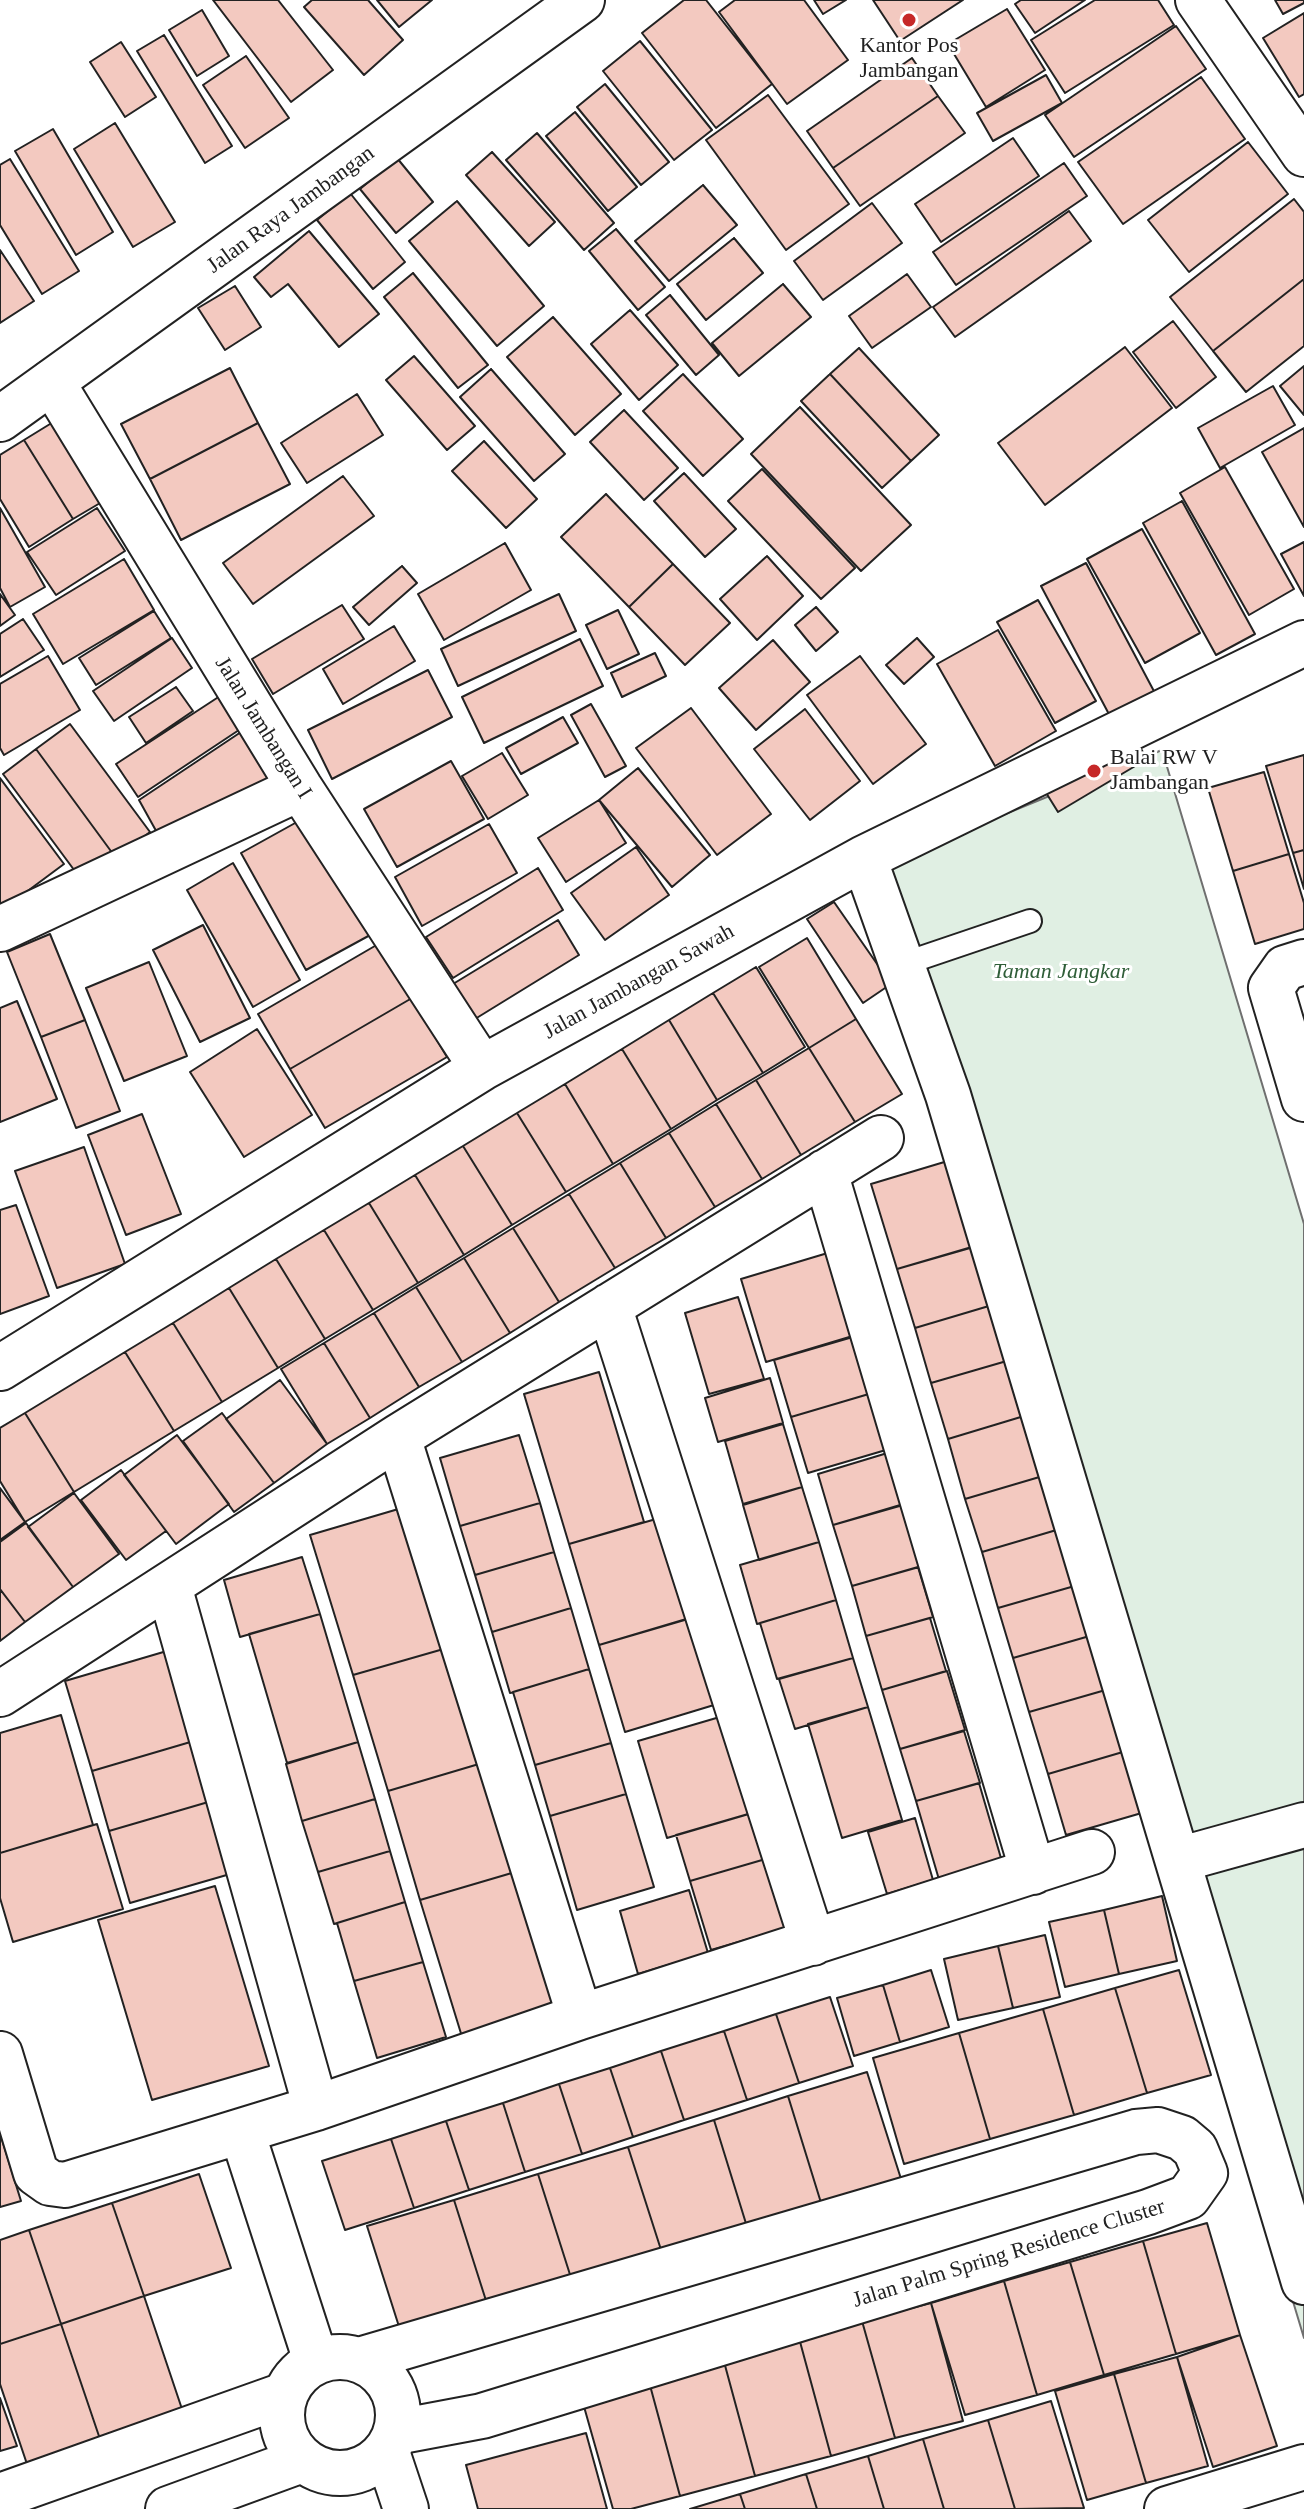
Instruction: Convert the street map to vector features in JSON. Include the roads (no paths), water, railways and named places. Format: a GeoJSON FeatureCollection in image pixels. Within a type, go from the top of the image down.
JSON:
{"type":"FeatureCollection","features":[{"type":"Feature","properties":{"kind":"street","name":"Jalan Raya Jambangan"},"geometry":{"type":"LineString","coordinates":[[0,419],[582,0]]}},
{"type":"Feature","properties":{"kind":"street"},"geometry":{"type":"LineString","coordinates":[[1198,0],[1304,154]]}},
{"type":"Feature","properties":{"kind":"street","name":"Jalan Jambangan I"},"geometry":{"type":"LineString","coordinates":[[52,382],[300,788],[482,1068]]}},
{"type":"Feature","properties":{"kind":"street","name":"Jalan Jambangan Sawah"},"geometry":{"type":"LineString","coordinates":[[0,1368],[482,1068],[864,858],[1304,643]]}},
{"type":"Feature","properties":{"kind":"street"},"geometry":{"type":"LineString","coordinates":[[0,929],[300,788]]}},
{"type":"Feature","properties":{"kind":"street"},"geometry":{"type":"LineString","coordinates":[[864,858],[948,1095],[1304,2282]]}},
{"type":"Feature","properties":{"kind":"street"},"geometry":{"type":"LineString","coordinates":[[1304,962],[1285,968],[1271,988],[1304,1099]]}},
{"type":"Feature","properties":{"kind":"street"},"geometry":{"type":"LineString","coordinates":[[0,1694],[398,1437],[881,1138]]}},
{"type":"Feature","properties":{"kind":"street"},"geometry":{"type":"LineString","coordinates":[[825,1172],[1033,1872]]}},
{"type":"Feature","properties":{"kind":"street"},"geometry":{"type":"LineString","coordinates":[[609,1306],[813,1943]]}},
{"type":"Feature","properties":{"kind":"street"},"geometry":{"type":"LineString","coordinates":[[398,1437],[580,2017]]}},
{"type":"Feature","properties":{"kind":"street"},"geometry":{"type":"LineString","coordinates":[[169,1586],[316,2108]]}},
{"type":"Feature","properties":{"kind":"street"},"geometry":{"type":"LineString","coordinates":[[1178,1860],[1304,1825]]}},
{"type":"Feature","properties":{"kind":"street"},"geometry":{"type":"LineString","coordinates":[[0,2054],[36,2173],[56,2185],[242,2132],[580,2017],[1092,1852]]}},
{"type":"Feature","properties":{"kind":"street","name":"Jalan Palm Spring Residence Cluster"},"geometry":{"type":"LineString","coordinates":[[359,2360],[1136,2132],[1158,2130],[1182,2138],[1195,2149],[1205,2173],[1188,2197],[1148,2212],[392,2442]]}},
{"type":"Feature","properties":{"kind":"street"},"geometry":{"type":"LineString","coordinates":[[242,2132],[316,2361]]}},
{"type":"Feature","properties":{"kind":"street"},"geometry":{"type":"LineString","coordinates":[[320,2480],[288,2441],[281,2418],[284,2395],[297,2375],[316,2361],[337,2356],[359,2360],[379,2371],[393,2389],[399,2410],[392,2442],[406,2509]]}},
{"type":"Feature","properties":{"kind":"street"},"geometry":{"type":"LineString","coordinates":[[0,2496],[284,2395]]}},
{"type":"Feature","properties":{"kind":"street"},"geometry":{"type":"LineString","coordinates":[[168,2509],[346,2474],[369,2467],[392,2442]]}},
{"type":"Feature","properties":{"kind":"street"},"geometry":{"type":"LineString","coordinates":[[1167,2509],[1304,2467]]}},
{"type":"Feature","properties":{"kind":"lane"},"geometry":{"type":"LineString","coordinates":[[903,964],[1030,921]]}},
{"type":"Feature","properties":{"kind":"place","name":"Kantor Pos Jambangan"},"geometry":{"type":"Point","coordinates":[909,20]}},
{"type":"Feature","properties":{"kind":"place","name":"Balai RW V Jambangan"},"geometry":{"type":"Point","coordinates":[1094,771]}},
{"type":"Feature","properties":{"kind":"park label","name":"Taman Jangkar"},"geometry":{"type":"Point","coordinates":[1061,972]}}]}
